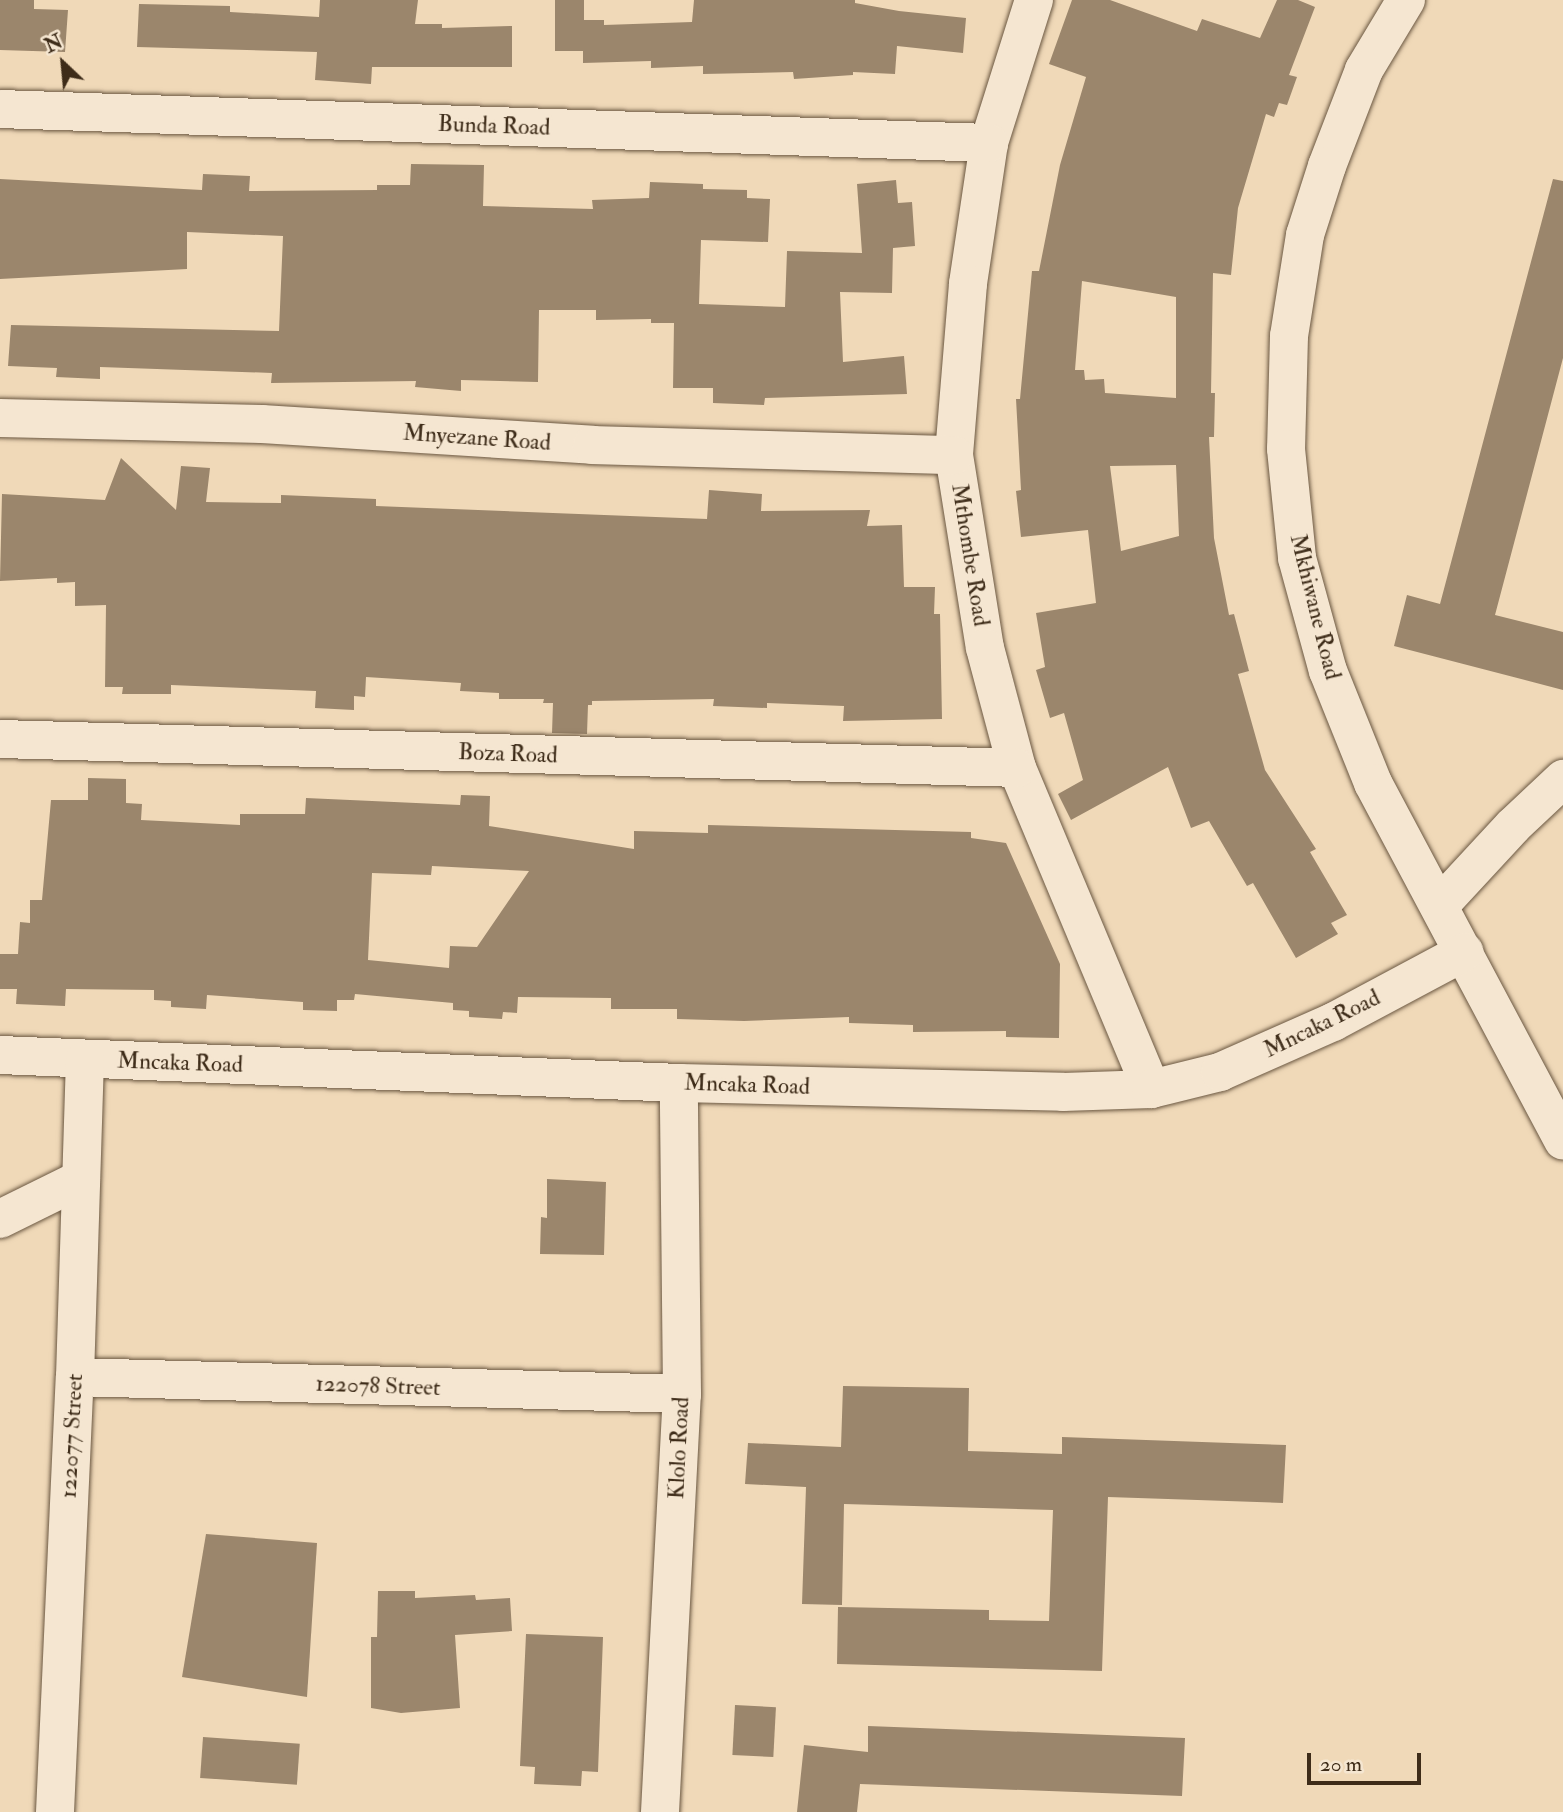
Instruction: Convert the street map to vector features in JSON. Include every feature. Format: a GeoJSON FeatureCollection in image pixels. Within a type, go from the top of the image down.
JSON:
{"type":"FeatureCollection","features":[{"type":"Feature","properties":{"kind":"street","name":"Mthombe Road"},"geometry":{"type":"LineString","coordinates":[[1034,0],[989,143],[968,284],[954,456],[985,648],[1017,768],[1151,1089]]}},
{"type":"Feature","properties":{"kind":"street","name":"Mkhiwane Road"},"geometry":{"type":"LineString","coordinates":[[1406,0],[1364,71],[1327,166],[1305,235],[1289,336],[1286,449],[1297,558],[1328,671],[1373,783],[1563,1142]]}},
{"type":"Feature","properties":{"kind":"street","name":"Bunda Road"},"geometry":{"type":"LineString","coordinates":[[0,109],[989,143]]}},
{"type":"Feature","properties":{"kind":"street","name":"Mnyezane Road"},"geometry":{"type":"LineString","coordinates":[[0,418],[262,424],[592,445],[954,456]]}},
{"type":"Feature","properties":{"kind":"street","name":"Boza Road"},"geometry":{"type":"LineString","coordinates":[[0,739],[1017,768]]}},
{"type":"Feature","properties":{"kind":"street"},"geometry":{"type":"LineString","coordinates":[[1439,906],[1513,826],[1563,779]]}},
{"type":"Feature","properties":{"kind":"street","name":"Mncaka Road"},"geometry":{"type":"LineString","coordinates":[[0,1055],[679,1083],[1063,1092],[1151,1089],[1220,1072],[1333,1022],[1464,952]]}},
{"type":"Feature","properties":{"kind":"street","name":"122077 Street"},"geometry":{"type":"LineString","coordinates":[[55,1812],[75,1377],[85,1060]]}},
{"type":"Feature","properties":{"kind":"street","name":"Klolo Road"},"geometry":{"type":"LineString","coordinates":[[660,1812],[682,1394],[679,1083]]}},
{"type":"Feature","properties":{"kind":"street"},"geometry":{"type":"LineString","coordinates":[[0,1219],[82,1179]]}},
{"type":"Feature","properties":{"kind":"street","name":"122078 Street"},"geometry":{"type":"LineString","coordinates":[[75,1377],[682,1394]]}},
{"type":"Feature","properties":{"kind":"building"},"geometry":{"type":"Polygon","coordinates":[[[0,0],[34,0],[34,9],[68,10],[65,52],[0,50],[0,0]]]}},
{"type":"Feature","properties":{"kind":"building"},"geometry":{"type":"Polygon","coordinates":[[[320,0],[418,0],[415,24],[442,24],[442,28],[512,26],[512,67],[372,67],[371,84],[315,80],[317,52],[137,47],[139,4],[230,6],[230,12],[319,17],[320,0]]]}},
{"type":"Feature","properties":{"kind":"building"},"geometry":{"type":"Polygon","coordinates":[[[555,0],[584,0],[584,20],[604,20],[604,25],[692,22],[694,0],[855,0],[855,3],[899,11],[966,18],[963,53],[897,46],[895,74],[853,72],[853,75],[794,79],[793,72],[703,74],[703,66],[651,68],[651,61],[583,63],[583,51],[555,51],[555,0]]]}},
{"type":"Feature","properties":{"kind":"building"},"geometry":{"type":"Polygon","coordinates":[[[1072,0],[1110,0],[1197,31],[1202,19],[1260,38],[1277,0],[1298,0],[1315,7],[1289,75],[1297,77],[1287,105],[1279,103],[1274,117],[1266,114],[1238,208],[1231,275],[1213,273],[1211,393],[1215,393],[1214,437],[1209,437],[1214,538],[1229,615],[1234,614],[1249,671],[1238,674],[1265,770],[1316,849],[1310,852],[1347,915],[1331,923],[1338,934],[1296,958],[1253,883],[1247,886],[1209,821],[1191,828],[1168,767],[1071,820],[1058,794],[1083,780],[1064,713],[1050,718],[1036,670],[1045,667],[1036,613],[1096,603],[1088,530],[1021,537],[1016,491],[1021,490],[1016,399],[1020,399],[1032,271],[1039,271],[1060,165],[1086,77],[1049,64],[1072,0]],[[1082,281],[1075,370],[1084,370],[1085,380],[1104,379],[1105,393],[1176,398],[1176,297],[1082,281]],[[1176,465],[1110,466],[1121,551],[1179,536],[1176,465]]]}},
{"type":"Feature","properties":{"kind":"building"},"geometry":{"type":"Polygon","coordinates":[[[411,164],[484,165],[483,206],[593,209],[592,200],[649,198],[650,182],[703,184],[703,189],[747,190],[747,198],[770,199],[768,242],[701,240],[699,304],[785,307],[787,251],[862,253],[857,184],[896,180],[898,203],[912,202],[915,246],[893,248],[892,293],[840,292],[843,362],[904,356],[907,394],[765,398],[764,405],[713,403],[713,388],[673,388],[674,323],[651,323],[651,319],[596,320],[596,310],[539,310],[538,382],[461,380],[461,391],[415,387],[416,381],[271,383],[272,373],[100,367],[100,379],[56,377],[57,368],[8,366],[11,325],[279,331],[283,236],[187,232],[187,269],[0,279],[0,179],[202,190],[203,174],[250,176],[249,191],[377,190],[377,185],[410,185],[411,164]]]}},
{"type":"Feature","properties":{"kind":"building"},"geometry":{"type":"Polygon","coordinates":[[[1553,179],[1563,181],[1563,358],[1495,615],[1563,632],[1563,690],[1394,646],[1407,595],[1440,604],[1553,179]]]}},
{"type":"Feature","properties":{"kind":"building"},"geometry":{"type":"Polygon","coordinates":[[[121,458],[176,510],[181,466],[210,468],[206,502],[281,503],[281,495],[376,499],[376,506],[707,519],[709,490],[762,494],[761,511],[870,510],[867,526],[902,525],[904,587],[935,587],[934,614],[940,614],[942,719],[843,721],[844,706],[767,703],[767,708],[713,706],[714,699],[592,701],[592,705],[588,705],[587,734],[552,733],[553,703],[543,703],[544,699],[499,699],[499,693],[460,691],[461,683],[366,677],[365,697],[354,696],[354,710],[315,708],[316,691],[171,685],[171,694],[122,694],[123,687],[105,687],[106,605],[75,606],[75,582],[57,583],[57,578],[0,581],[2,494],[105,500],[121,458]]]}},
{"type":"Feature","properties":{"kind":"building"},"geometry":{"type":"Polygon","coordinates":[[[88,778],[126,779],[126,803],[142,804],[141,820],[240,825],[240,814],[305,814],[306,798],[460,805],[461,795],[490,796],[489,826],[634,849],[634,831],[708,833],[708,825],[971,832],[971,838],[1006,843],[1060,964],[1059,1038],[1006,1037],[1006,1031],[913,1032],[913,1025],[849,1023],[849,1017],[744,1021],[677,1019],[677,1009],[611,1009],[611,998],[518,997],[517,1013],[503,1012],[502,1019],[469,1017],[469,1011],[453,1010],[453,1003],[355,994],[354,1000],[337,1000],[337,1011],[303,1010],[303,1002],[207,995],[206,1009],[171,1007],[171,1001],[154,1000],[154,990],[66,989],[65,1006],[16,1004],[17,989],[0,989],[0,954],[18,954],[20,922],[30,923],[30,900],[42,900],[51,800],[88,800],[88,778]],[[432,866],[431,875],[372,873],[368,960],[449,968],[450,946],[477,947],[529,871],[432,866]]]}},
{"type":"Feature","properties":{"kind":"building"},"geometry":{"type":"Polygon","coordinates":[[[547,1179],[606,1182],[604,1255],[540,1254],[541,1217],[547,1218],[547,1179]]]}},
{"type":"Feature","properties":{"kind":"building"},"geometry":{"type":"Polygon","coordinates":[[[843,1386],[969,1388],[968,1451],[1062,1454],[1062,1437],[1286,1445],[1283,1503],[1108,1497],[1102,1671],[837,1664],[838,1607],[989,1610],[989,1620],[1049,1621],[1053,1510],[844,1504],[842,1605],[802,1604],[806,1487],[745,1484],[748,1443],[841,1447],[843,1386]]]}},
{"type":"Feature","properties":{"kind":"building"},"geometry":{"type":"Polygon","coordinates":[[[206,1534],[317,1543],[307,1697],[182,1677],[206,1534]]]}},
{"type":"Feature","properties":{"kind":"building"},"geometry":{"type":"Polygon","coordinates":[[[378,1591],[415,1591],[415,1598],[475,1595],[476,1600],[510,1598],[512,1631],[455,1635],[460,1708],[401,1713],[371,1708],[371,1637],[377,1637],[378,1591]]]}},
{"type":"Feature","properties":{"kind":"building"},"geometry":{"type":"Polygon","coordinates":[[[526,1634],[603,1637],[598,1772],[582,1771],[581,1786],[534,1784],[535,1767],[520,1766],[526,1634]]]}},
{"type":"Feature","properties":{"kind":"building"},"geometry":{"type":"Polygon","coordinates":[[[735,1705],[776,1707],[773,1757],[732,1755],[735,1705]]]}},
{"type":"Feature","properties":{"kind":"building"},"geometry":{"type":"Polygon","coordinates":[[[868,1726],[1185,1738],[1182,1796],[860,1784],[857,1812],[797,1812],[804,1745],[868,1752],[868,1726]]]}},
{"type":"Feature","properties":{"kind":"building"},"geometry":{"type":"Polygon","coordinates":[[[203,1737],[300,1744],[297,1785],[200,1778],[203,1737]]]}}]}
